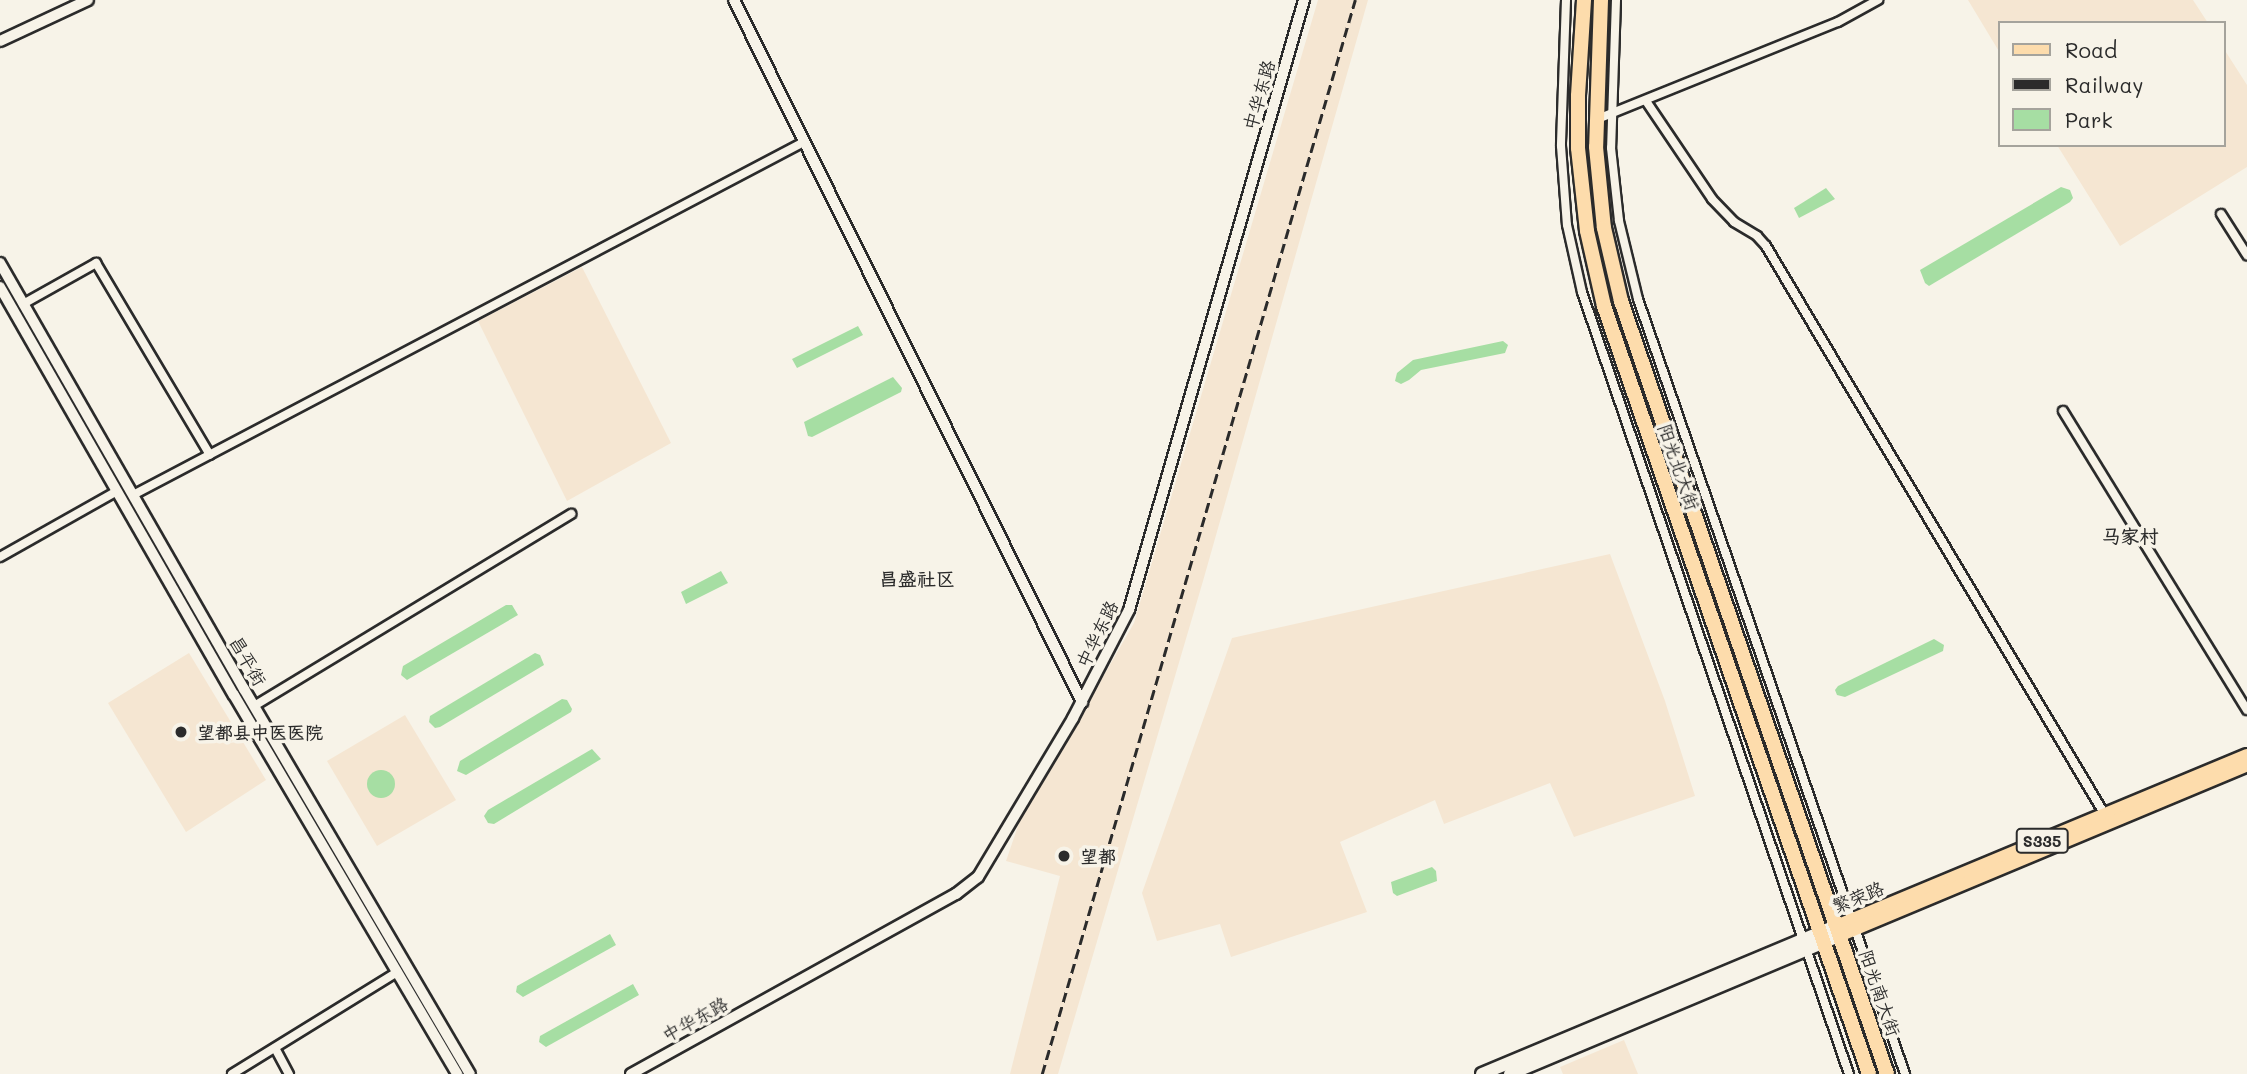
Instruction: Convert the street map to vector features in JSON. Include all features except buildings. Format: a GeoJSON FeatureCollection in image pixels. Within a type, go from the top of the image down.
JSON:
{"type":"FeatureCollection","features":[{"type":"Feature","properties":{"kind":"highway","name":"阳光北大街"},"geometry":{"type":"LineString","coordinates":[[1584,0],[1578,148],[1582,195],[1596,274],[1621,359],[1821,937]]}},
{"type":"Feature","properties":{"kind":"highway","name":"阳光北大街"},"geometry":{"type":"LineString","coordinates":[[1601,0],[1595,120],[1604,228],[1621,301],[1837,931]]}},
{"type":"Feature","properties":{"kind":"highway","name":"阳光南大街"},"geometry":{"type":"LineString","coordinates":[[1837,931],[1887,1074]]}},
{"type":"Feature","properties":{"kind":"highway"},"geometry":{"type":"LineString","coordinates":[[1821,937],[1869,1074]]}},
{"type":"Feature","properties":{"kind":"main road","name":"繁荣路"},"geometry":{"type":"LineString","coordinates":[[1854,924],[2247,755]]}},
{"type":"Feature","properties":{"kind":"main road","name":"繁荣路"},"geometry":{"type":"LineString","coordinates":[[1510,1074],[1821,937],[2247,765]]}},
{"type":"Feature","properties":{"kind":"main road","name":"繁荣路"},"geometry":{"type":"LineString","coordinates":[[1482,1074],[1805,944]]}},
{"type":"Feature","properties":{"kind":"street"},"geometry":{"type":"LineString","coordinates":[[0,41],[88,0]]}},
{"type":"Feature","properties":{"kind":"street"},"geometry":{"type":"LineString","coordinates":[[734,0],[1082,702]]}},
{"type":"Feature","properties":{"kind":"street","name":"中华东路"},"geometry":{"type":"LineString","coordinates":[[631,1074],[970,884],[1082,702],[1113,645],[1136,592],[1304,0]]}},
{"type":"Feature","properties":{"kind":"street"},"geometry":{"type":"LineString","coordinates":[[1566,0],[1560,101],[1562,157],[1567,225],[1579,280],[1610,380],[1849,1074]]}},
{"type":"Feature","properties":{"kind":"street"},"geometry":{"type":"LineString","coordinates":[[1616,0],[1611,148],[1618,211],[1638,299],[1905,1074]]}},
{"type":"Feature","properties":{"kind":"street"},"geometry":{"type":"LineString","coordinates":[[1595,120],[1838,22],[1878,0]]}},
{"type":"Feature","properties":{"kind":"street"},"geometry":{"type":"LineString","coordinates":[[1646,100],[1722,212],[1766,246],[2105,815]]}},
{"type":"Feature","properties":{"kind":"street"},"geometry":{"type":"LineString","coordinates":[[133,495],[804,142]]}},
{"type":"Feature","properties":{"kind":"street"},"geometry":{"type":"LineString","coordinates":[[2221,214],[2247,255]]}},
{"type":"Feature","properties":{"kind":"street","name":"昌平街"},"geometry":{"type":"LineString","coordinates":[[0,263],[254,706],[470,1074]]}},
{"type":"Feature","properties":{"kind":"street"},"geometry":{"type":"LineString","coordinates":[[23,303],[96,263],[210,455]]}},
{"type":"Feature","properties":{"kind":"street","name":"昌平街"},"geometry":{"type":"LineString","coordinates":[[0,287],[457,1074]]}},
{"type":"Feature","properties":{"kind":"street"},"geometry":{"type":"LineString","coordinates":[[2063,411],[2247,710]]}},
{"type":"Feature","properties":{"kind":"street"},"geometry":{"type":"LineString","coordinates":[[0,557],[117,491]]}},
{"type":"Feature","properties":{"kind":"street"},"geometry":{"type":"LineString","coordinates":[[254,706],[571,514]]}},
{"type":"Feature","properties":{"kind":"street"},"geometry":{"type":"LineString","coordinates":[[232,1074],[397,972]]}},
{"type":"Feature","properties":{"kind":"street"},"geometry":{"type":"LineString","coordinates":[[275,1048],[289,1074]]}},
{"type":"Feature","properties":{"kind":"shaded area"},"geometry":{"type":"Polygon","coordinates":[[[1318,0],[1368,0],[1203,581],[1058,1074],[1010,1074],[1060,876],[1006,861],[1019,823],[1134,623],[1318,0]]]}},
{"type":"Feature","properties":{"kind":"shaded area"},"geometry":{"type":"Polygon","coordinates":[[[1968,0],[2193,0],[2207,21],[1998,21],[1998,50],[1968,0]]]}},
{"type":"Feature","properties":{"kind":"shaded area"},"geometry":{"type":"Polygon","coordinates":[[[2226,52],[2247,85],[2247,167],[2120,246],[2058,147],[2226,147],[2226,52]]]}},
{"type":"Feature","properties":{"kind":"shaded area"},"geometry":{"type":"Polygon","coordinates":[[[582,267],[671,443],[567,501],[478,321],[582,267]]]}},
{"type":"Feature","properties":{"kind":"shaded area"},"geometry":{"type":"Polygon","coordinates":[[[1610,554],[1665,701],[1695,796],[1574,837],[1550,783],[1444,824],[1435,800],[1340,842],[1367,912],[1231,957],[1220,924],[1157,941],[1142,893],[1232,638],[1610,554]]]}},
{"type":"Feature","properties":{"kind":"shaded area","name":"望都县中医医院"},"geometry":{"type":"Polygon","coordinates":[[[189,653],[266,780],[186,832],[108,703],[189,653]]]}},
{"type":"Feature","properties":{"kind":"shaded area"},"geometry":{"type":"Polygon","coordinates":[[[405,715],[456,800],[377,846],[327,761],[405,715]]]}},
{"type":"Feature","properties":{"kind":"shaded area"},"geometry":{"type":"Polygon","coordinates":[[[1624,1040],[1638,1074],[1563,1074],[1560,1067],[1624,1040]]]}},
{"type":"Feature","properties":{"kind":"green space"},"geometry":{"type":"Polygon","coordinates":[[[2061,187],[2070,190],[2073,198],[2070,202],[1929,286],[1925,283],[1920,270],[2061,187]]]}},
{"type":"Feature","properties":{"kind":"green space"},"geometry":{"type":"Polygon","coordinates":[[[1826,188],[1835,199],[1799,218],[1794,208],[1826,188]]]}},
{"type":"Feature","properties":{"kind":"green space"},"geometry":{"type":"Polygon","coordinates":[[[858,326],[863,335],[797,368],[792,359],[858,326]]]}},
{"type":"Feature","properties":{"kind":"green space"},"geometry":{"type":"Polygon","coordinates":[[[1503,341],[1508,345],[1505,353],[1421,370],[1401,384],[1395,381],[1397,373],[1413,360],[1503,341]]]}},
{"type":"Feature","properties":{"kind":"green space"},"geometry":{"type":"Polygon","coordinates":[[[893,377],[902,388],[901,392],[812,437],[808,436],[804,422],[893,377]]]}},
{"type":"Feature","properties":{"kind":"green space"},"geometry":{"type":"Polygon","coordinates":[[[721,571],[728,583],[686,604],[681,592],[721,571]]]}},
{"type":"Feature","properties":{"kind":"green space"},"geometry":{"type":"Polygon","coordinates":[[[506,605],[512,605],[518,615],[407,680],[401,675],[403,666],[506,605]]]}},
{"type":"Feature","properties":{"kind":"green space"},"geometry":{"type":"Polygon","coordinates":[[[1934,639],[1944,645],[1943,651],[1845,697],[1837,695],[1835,690],[1838,686],[1934,639]]]}},
{"type":"Feature","properties":{"kind":"green space"},"geometry":{"type":"Polygon","coordinates":[[[535,653],[540,655],[544,665],[440,727],[435,728],[429,722],[430,716],[535,653]]]}},
{"type":"Feature","properties":{"kind":"green space"},"geometry":{"type":"Polygon","coordinates":[[[562,699],[567,700],[571,712],[466,775],[457,771],[460,761],[562,699]]]}},
{"type":"Feature","properties":{"kind":"green space"},"geometry":{"type":"Polygon","coordinates":[[[592,749],[601,759],[494,824],[488,823],[484,816],[488,810],[592,749]]]}},
{"type":"Feature","properties":{"kind":"green space"},"geometry":{"type":"Polygon","coordinates":[[[381,770],[391,774],[395,784],[391,794],[381,798],[371,794],[367,784],[371,774],[381,770]]]}},
{"type":"Feature","properties":{"kind":"green space"},"geometry":{"type":"Polygon","coordinates":[[[1432,867],[1436,871],[1437,881],[1397,896],[1393,893],[1391,882],[1432,867]]]}},
{"type":"Feature","properties":{"kind":"green space"},"geometry":{"type":"Polygon","coordinates":[[[610,934],[616,945],[523,997],[516,992],[517,986],[610,934]]]}},
{"type":"Feature","properties":{"kind":"green space"},"geometry":{"type":"Polygon","coordinates":[[[633,984],[639,995],[546,1047],[539,1042],[540,1036],[633,984]]]}},
{"type":"Feature","properties":{"kind":"railway"},"geometry":{"type":"LineString","coordinates":[[1042,1074],[1355,0]]}},
{"type":"Feature","properties":{"kind":"place","name":"望都县中医医院"},"geometry":{"type":"Point","coordinates":[181,732]}},
{"type":"Feature","properties":{"kind":"place","name":"望都"},"geometry":{"type":"Point","coordinates":[1064,856]}},
{"type":"Feature","properties":{"kind":"district","name":"马家村"},"geometry":{"type":"Point","coordinates":[2130,536]}},
{"type":"Feature","properties":{"kind":"district","name":"昌盛社区"},"geometry":{"type":"Point","coordinates":[917,579]}}]}
